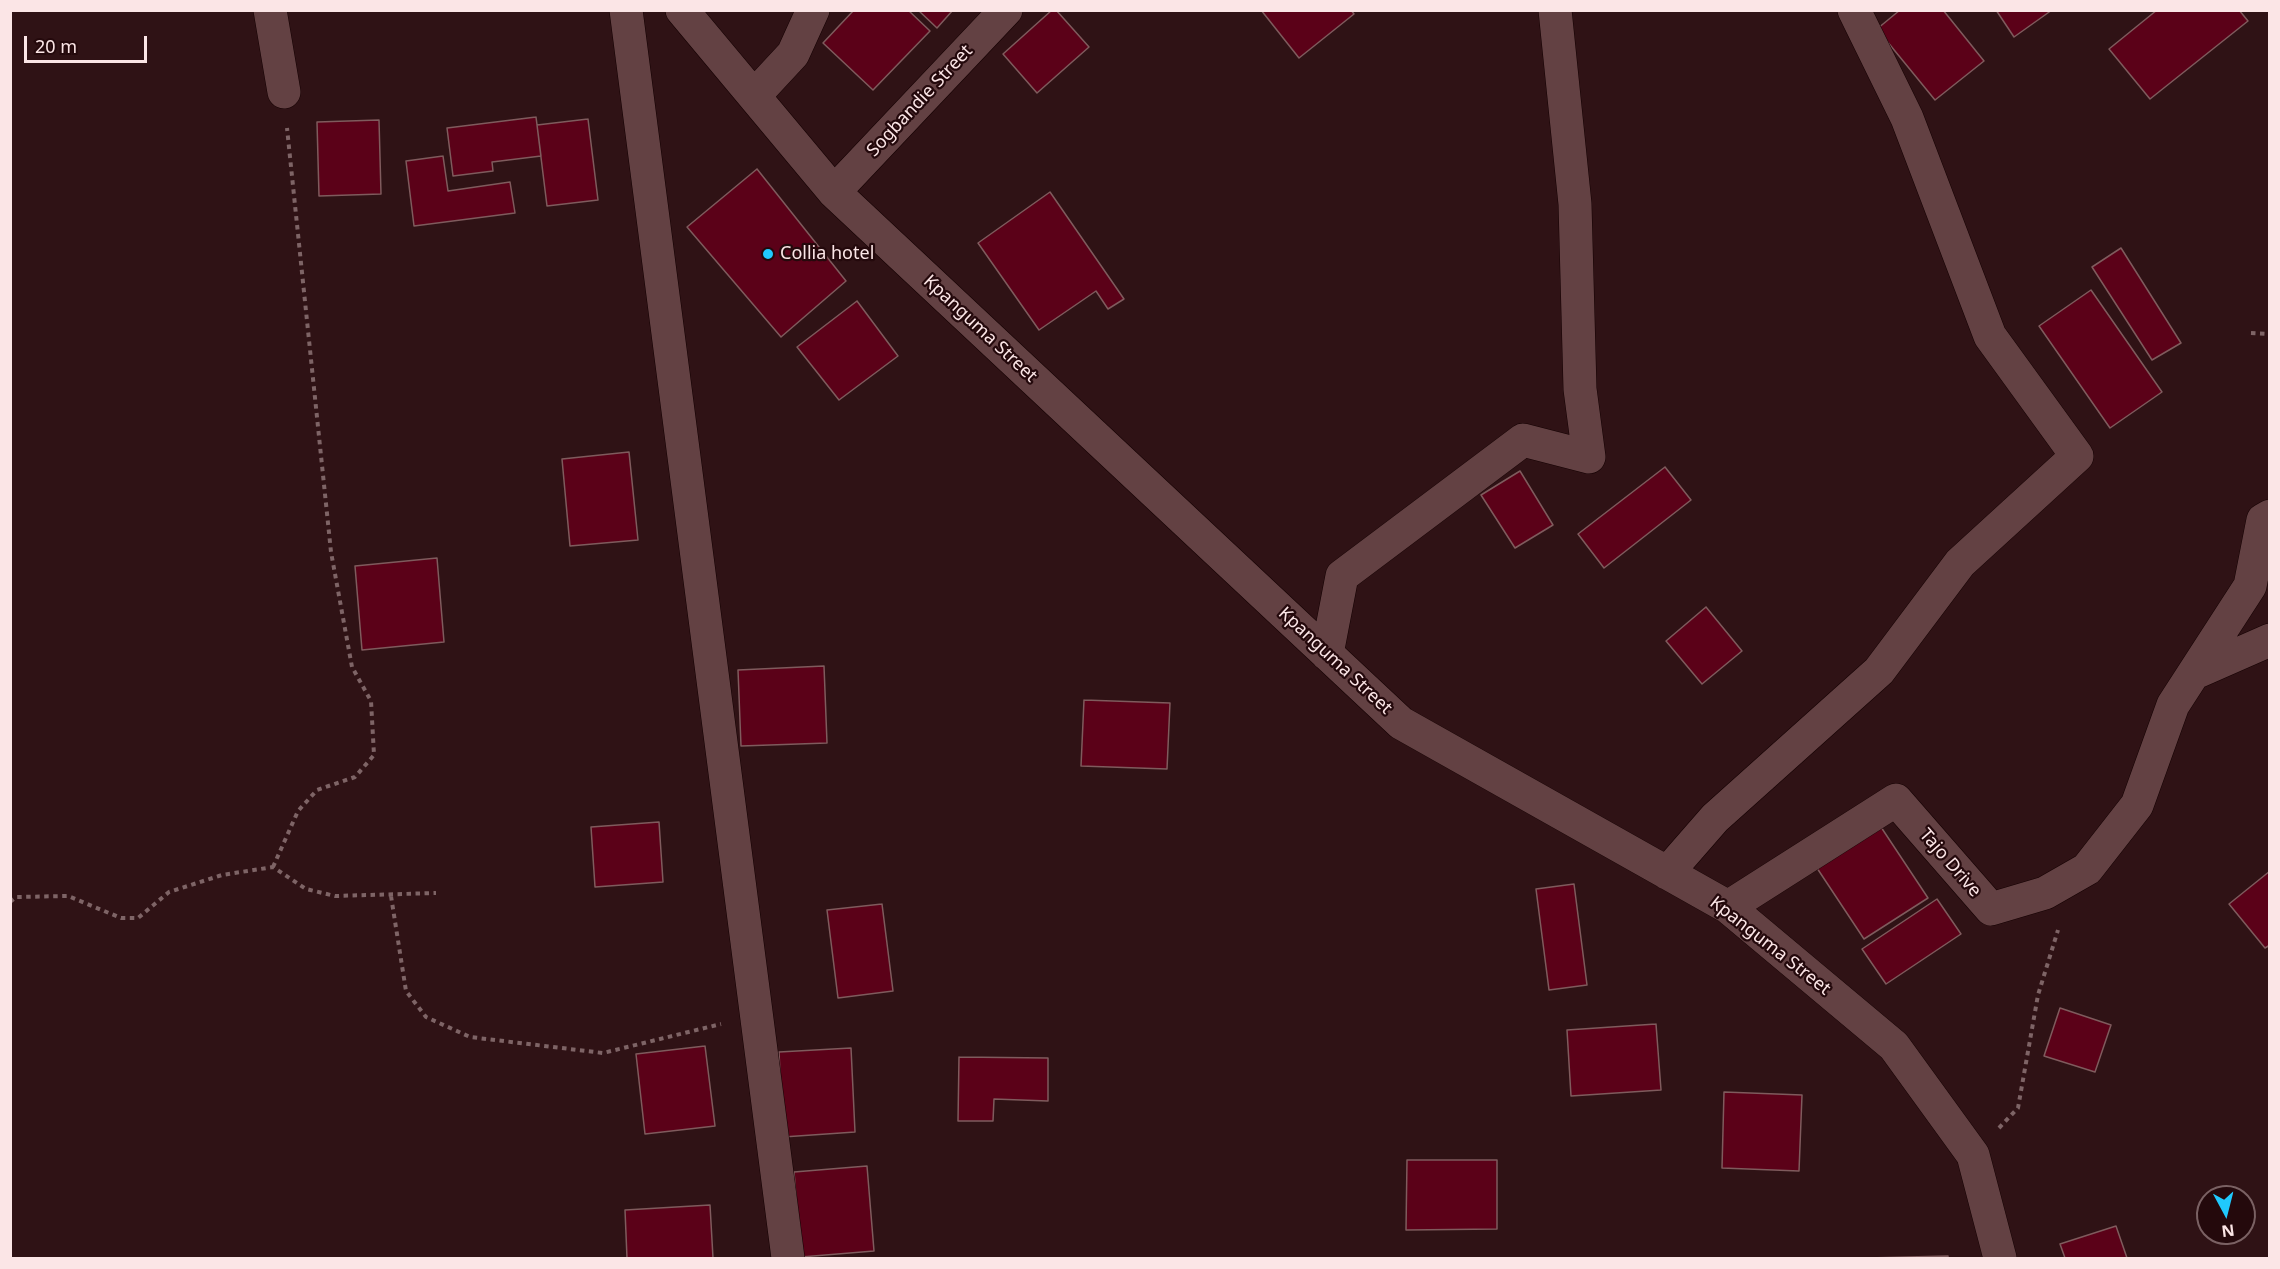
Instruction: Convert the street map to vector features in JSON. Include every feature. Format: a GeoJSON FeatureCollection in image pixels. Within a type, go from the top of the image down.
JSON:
{"type":"FeatureCollection","features":[{"type":"Feature","properties":{"kind":"street"},"geometry":{"type":"LineString","coordinates":[[270,10],[284,92]]}},
{"type":"Feature","properties":{"kind":"street"},"geometry":{"type":"LineString","coordinates":[[626,10],[789,1258]]}},
{"type":"Feature","properties":{"kind":"street","name":"Kpanguma Street"},"geometry":{"type":"LineString","coordinates":[[682,10],[834,192],[1401,723],[1728,907],[1894,1046],[1973,1155],[2000,1258]]}},
{"type":"Feature","properties":{"kind":"street"},"geometry":{"type":"LineString","coordinates":[[754,96],[793,54],[813,10]]}},
{"type":"Feature","properties":{"kind":"street","name":"Sogbandie Street"},"geometry":{"type":"LineString","coordinates":[[834,192],[1006,10]]}},
{"type":"Feature","properties":{"kind":"street"},"geometry":{"type":"LineString","coordinates":[[1327,654],[1342,576],[1371,554],[1523,440],[1589,457],[1580,388],[1575,204],[1555,10]]}},
{"type":"Feature","properties":{"kind":"street"},"geometry":{"type":"LineString","coordinates":[[1667,873],[1714,818],[1879,671],[1960,563],[2077,456],[1990,336],[1907,118],[1854,10]]}},
{"type":"Feature","properties":{"kind":"street","name":"Tajo Drive"},"geometry":{"type":"LineString","coordinates":[[1728,907],[1896,800],[1991,909],[2045,893],[2087,869],[2137,805],[2173,705],[2250,586],[2263,520],[2270,516]]}},
{"type":"Feature","properties":{"kind":"street"},"geometry":{"type":"LineString","coordinates":[[2195,674],[2270,640]]}},
{"type":"Feature","properties":{"kind":"path"},"geometry":{"type":"LineString","coordinates":[[273,867],[298,811],[317,790],[355,777],[374,755],[371,701],[351,667],[331,552],[284,92]]}},
{"type":"Feature","properties":{"kind":"path"},"geometry":{"type":"LineString","coordinates":[[2251,333],[2270,333]]}},
{"type":"Feature","properties":{"kind":"path"},"geometry":{"type":"LineString","coordinates":[[10,902],[16,897],[68,896],[122,918],[138,918],[169,892],[222,875],[273,867],[306,889],[335,896],[436,893]]}},
{"type":"Feature","properties":{"kind":"path"},"geometry":{"type":"LineString","coordinates":[[390,896],[406,991],[426,1017],[470,1036],[603,1053],[757,1016]]}},
{"type":"Feature","properties":{"kind":"path"},"geometry":{"type":"LineString","coordinates":[[1973,1155],[2018,1108],[2038,995],[2062,921]]}},
{"type":"Feature","properties":{"kind":"building"},"geometry":{"type":"Polygon","coordinates":[[[854,10],[908,10],[930,31],[873,90],[823,43],[854,10]]]}},
{"type":"Feature","properties":{"kind":"building"},"geometry":{"type":"Polygon","coordinates":[[[918,10],[953,10],[937,28],[918,10]]]}},
{"type":"Feature","properties":{"kind":"building"},"geometry":{"type":"Polygon","coordinates":[[[1052,10],[1056,10],[1089,47],[1037,93],[1003,54],[1052,10]]]}},
{"type":"Feature","properties":{"kind":"building"},"geometry":{"type":"Polygon","coordinates":[[[1261,10],[1351,10],[1354,14],[1299,58],[1261,10]]]}},
{"type":"Feature","properties":{"kind":"building"},"geometry":{"type":"Polygon","coordinates":[[[1900,10],[1943,10],[1984,61],[1935,100],[1877,29],[1900,10]]]}},
{"type":"Feature","properties":{"kind":"building"},"geometry":{"type":"Polygon","coordinates":[[[1996,10],[2052,10],[2014,37],[1996,10]]]}},
{"type":"Feature","properties":{"kind":"building"},"geometry":{"type":"Polygon","coordinates":[[[2157,10],[2239,10],[2248,21],[2150,99],[2109,49],[2157,10]]]}},
{"type":"Feature","properties":{"kind":"building"},"geometry":{"type":"Polygon","coordinates":[[[536,117],[541,156],[492,162],[493,171],[453,176],[447,128],[536,117]]]}},
{"type":"Feature","properties":{"kind":"building"},"geometry":{"type":"Polygon","coordinates":[[[588,119],[598,200],[547,206],[537,125],[588,119]]]}},
{"type":"Feature","properties":{"kind":"building"},"geometry":{"type":"Polygon","coordinates":[[[379,120],[381,194],[319,196],[317,122],[379,120]]]}},
{"type":"Feature","properties":{"kind":"building"},"geometry":{"type":"Polygon","coordinates":[[[443,156],[448,191],[510,182],[515,213],[414,226],[406,161],[443,156]]]}},
{"type":"Feature","properties":{"kind":"building","name":"Collia hotel"},"geometry":{"type":"Polygon","coordinates":[[[757,169],[846,281],[781,337],[687,227],[757,169]]]}},
{"type":"Feature","properties":{"kind":"building"},"geometry":{"type":"Polygon","coordinates":[[[1050,192],[1124,299],[1108,309],[1096,291],[1039,330],[978,243],[1050,192]]]}},
{"type":"Feature","properties":{"kind":"building"},"geometry":{"type":"Polygon","coordinates":[[[2121,248],[2181,343],[2152,360],[2092,267],[2121,248]]]}},
{"type":"Feature","properties":{"kind":"building"},"geometry":{"type":"Polygon","coordinates":[[[2091,290],[2162,392],[2110,428],[2039,326],[2091,290]]]}},
{"type":"Feature","properties":{"kind":"building"},"geometry":{"type":"Polygon","coordinates":[[[857,301],[898,356],[839,400],[797,347],[857,301]]]}},
{"type":"Feature","properties":{"kind":"building"},"geometry":{"type":"Polygon","coordinates":[[[629,452],[638,540],[570,546],[562,459],[629,452]]]}},
{"type":"Feature","properties":{"kind":"building"},"geometry":{"type":"Polygon","coordinates":[[[1665,467],[1691,500],[1604,568],[1578,534],[1665,467]]]}},
{"type":"Feature","properties":{"kind":"building"},"geometry":{"type":"Polygon","coordinates":[[[1520,471],[1553,525],[1515,548],[1481,495],[1520,471]]]}},
{"type":"Feature","properties":{"kind":"building"},"geometry":{"type":"Polygon","coordinates":[[[437,558],[444,642],[362,650],[355,566],[437,558]]]}},
{"type":"Feature","properties":{"kind":"building"},"geometry":{"type":"Polygon","coordinates":[[[1706,607],[1742,651],[1702,684],[1666,641],[1706,607]]]}},
{"type":"Feature","properties":{"kind":"building"},"geometry":{"type":"Polygon","coordinates":[[[824,666],[827,743],[741,746],[738,670],[824,666]]]}},
{"type":"Feature","properties":{"kind":"building"},"geometry":{"type":"Polygon","coordinates":[[[1084,700],[1170,703],[1167,769],[1081,766],[1084,700]]]}},
{"type":"Feature","properties":{"kind":"building"},"geometry":{"type":"Polygon","coordinates":[[[1877,821],[1928,898],[1864,939],[1813,862],[1877,821]]]}},
{"type":"Feature","properties":{"kind":"building"},"geometry":{"type":"Polygon","coordinates":[[[659,822],[663,882],[595,887],[591,827],[659,822]]]}},
{"type":"Feature","properties":{"kind":"building"},"geometry":{"type":"Polygon","coordinates":[[[2270,871],[2270,945],[2265,948],[2229,904],[2270,871]]]}},
{"type":"Feature","properties":{"kind":"building"},"geometry":{"type":"Polygon","coordinates":[[[1574,884],[1587,985],[1549,990],[1536,889],[1574,884]]]}},
{"type":"Feature","properties":{"kind":"building"},"geometry":{"type":"Polygon","coordinates":[[[1937,899],[1961,934],[1886,984],[1862,949],[1937,899]]]}},
{"type":"Feature","properties":{"kind":"building"},"geometry":{"type":"Polygon","coordinates":[[[882,904],[893,991],[838,998],[827,910],[882,904]]]}},
{"type":"Feature","properties":{"kind":"building"},"geometry":{"type":"Polygon","coordinates":[[[2060,1008],[2111,1025],[2095,1072],[2044,1056],[2060,1008]]]}},
{"type":"Feature","properties":{"kind":"building"},"geometry":{"type":"Polygon","coordinates":[[[1656,1024],[1661,1090],[1571,1096],[1567,1030],[1656,1024]]]}},
{"type":"Feature","properties":{"kind":"building"},"geometry":{"type":"Polygon","coordinates":[[[705,1046],[715,1126],[645,1134],[636,1054],[705,1046]]]}},
{"type":"Feature","properties":{"kind":"building"},"geometry":{"type":"Polygon","coordinates":[[[851,1048],[855,1132],[783,1137],[779,1052],[851,1048]]]}},
{"type":"Feature","properties":{"kind":"building"},"geometry":{"type":"Polygon","coordinates":[[[959,1057],[1048,1058],[1048,1101],[994,1099],[993,1121],[958,1121],[959,1057]]]}},
{"type":"Feature","properties":{"kind":"building"},"geometry":{"type":"Polygon","coordinates":[[[1724,1092],[1802,1095],[1799,1171],[1722,1168],[1724,1092]]]}},
{"type":"Feature","properties":{"kind":"building"},"geometry":{"type":"Polygon","coordinates":[[[1407,1160],[1497,1160],[1497,1229],[1406,1230],[1407,1160]]]}},
{"type":"Feature","properties":{"kind":"building"},"geometry":{"type":"Polygon","coordinates":[[[867,1166],[874,1251],[801,1257],[794,1172],[867,1166]]]}},
{"type":"Feature","properties":{"kind":"building"},"geometry":{"type":"Polygon","coordinates":[[[710,1205],[713,1258],[627,1258],[625,1210],[710,1205]]]}},
{"type":"Feature","properties":{"kind":"building"},"geometry":{"type":"Polygon","coordinates":[[[2116,1226],[2127,1258],[2065,1258],[2060,1244],[2116,1226]]]}},
{"type":"Feature","properties":{"kind":"building"},"geometry":{"type":"Polygon","coordinates":[[[1948,1256],[1948,1258],[1867,1258],[1948,1256]]]}},
{"type":"Feature","properties":{"kind":"place","name":"Collia hotel"},"geometry":{"type":"Point","coordinates":[768,254]}}]}
